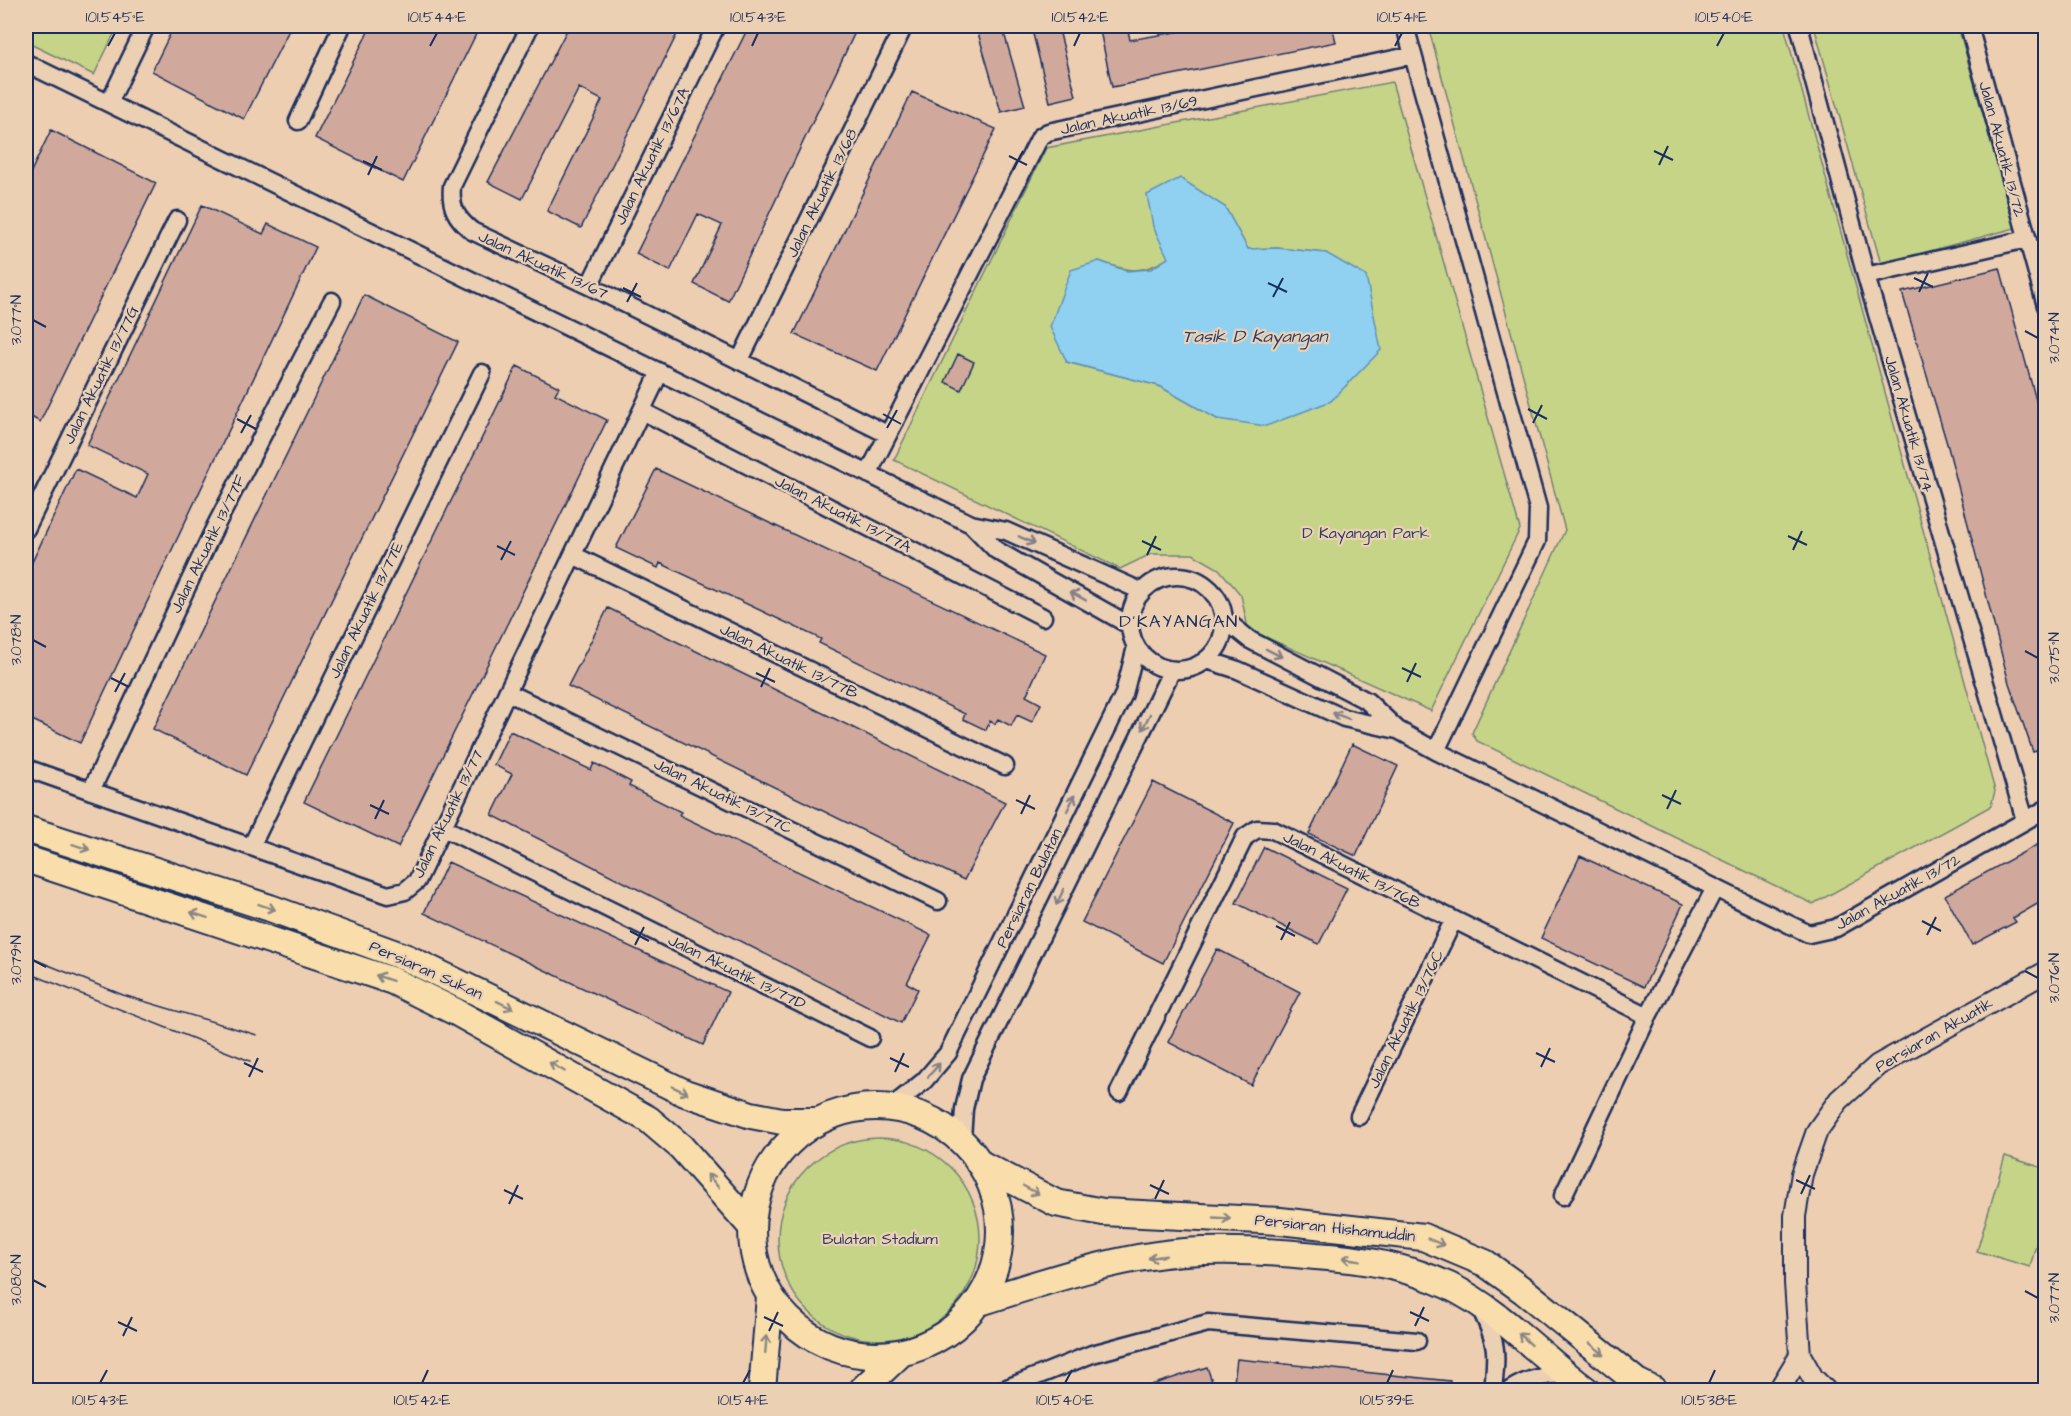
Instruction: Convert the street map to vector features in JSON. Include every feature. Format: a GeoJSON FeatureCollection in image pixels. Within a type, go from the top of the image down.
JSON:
{"type":"FeatureCollection","features":[{"type":"Feature","properties":{"kind":"main road","name":"Persiaran Sukan"},"geometry":{"type":"LineString","coordinates":[[26,829],[270,908],[407,958],[685,1093],[771,1119],[818,1120]]}},
{"type":"Feature","properties":{"kind":"main road","name":"Persiaran Sukan"},"geometry":{"type":"LineString","coordinates":[[26,859],[393,981],[456,1012],[648,1119],[681,1147],[751,1226]]}},
{"type":"Feature","properties":{"kind":"main road"},"geometry":{"type":"LineString","coordinates":[[890,1108],[932,1121],[962,1139],[979,1163],[995,1197],[1000,1234],[994,1270],[977,1304],[956,1326],[930,1343],[901,1353],[863,1355],[827,1345],[795,1325],[770,1297],[759,1275],[752,1251],[751,1226],[760,1184],[783,1147],[818,1120],[853,1109],[890,1108]]}},
{"type":"Feature","properties":{"kind":"main road","name":"Persiaran Hishamuddin"},"geometry":{"type":"LineString","coordinates":[[979,1163],[1056,1203],[1103,1212],[1280,1221],[1423,1237],[1485,1263],[1524,1291],[1637,1382],[1653,1390]]}},
{"type":"Feature","properties":{"kind":"main road","name":"Persiaran Hishamuddin"},"geometry":{"type":"LineString","coordinates":[[977,1304],[1058,1278],[1128,1261],[1201,1251],[1268,1251],[1363,1261],[1407,1269],[1449,1286],[1507,1324],[1563,1374],[1586,1390]]}},
{"type":"Feature","properties":{"kind":"main road"},"geometry":{"type":"LineString","coordinates":[[762,1390],[770,1297]]}},
{"type":"Feature","properties":{"kind":"main road"},"geometry":{"type":"LineString","coordinates":[[862,1390],[901,1353]]}},
{"type":"Feature","properties":{"kind":"street"},"geometry":{"type":"LineString","coordinates":[[109,103],[146,26]]}},
{"type":"Feature","properties":{"kind":"street"},"geometry":{"type":"LineString","coordinates":[[298,121],[342,26]]}},
{"type":"Feature","properties":{"kind":"street","name":"Jalan Akuatik 13/67"},"geometry":{"type":"LineString","coordinates":[[530,26],[452,186],[450,204],[461,222],[472,231],[589,286],[887,434]]}},
{"type":"Feature","properties":{"kind":"street","name":"Jalan Akuatik 13/67A"},"geometry":{"type":"LineString","coordinates":[[589,286],[716,26]]}},
{"type":"Feature","properties":{"kind":"street","name":"Jalan Akuatik 13/68"},"geometry":{"type":"LineString","coordinates":[[740,360],[904,26]]}},
{"type":"Feature","properties":{"kind":"street"},"geometry":{"type":"LineString","coordinates":[[1405,26],[1538,508],[1540,524],[1537,541],[1436,751]]}},
{"type":"Feature","properties":{"kind":"street","name":"Jalan Akuatik 13/74"},"geometry":{"type":"LineString","coordinates":[[1799,26],[1866,276],[2025,820]]}},
{"type":"Feature","properties":{"kind":"street","name":"Jalan Akuatik 13/72"},"geometry":{"type":"LineString","coordinates":[[1969,26],[2046,306]]}},
{"type":"Feature","properties":{"kind":"street","name":"Jalan Akuatik 13/69"},"geometry":{"type":"LineString","coordinates":[[868,474],[1040,137],[1048,132],[1413,55]]}},
{"type":"Feature","properties":{"kind":"street"},"geometry":{"type":"LineString","coordinates":[[26,63],[971,524],[1006,531],[1141,591]]}},
{"type":"Feature","properties":{"kind":"street","name":"Jalan Akuatik 13/77G"},"geometry":{"type":"LineString","coordinates":[[26,529],[177,220]]}},
{"type":"Feature","properties":{"kind":"street"},"geometry":{"type":"LineString","coordinates":[[1866,276],[2027,239]]}},
{"type":"Feature","properties":{"kind":"street","name":"Jalan Akuatik 13/77F"},"geometry":{"type":"LineString","coordinates":[[91,791],[216,525],[332,301]]}},
{"type":"Feature","properties":{"kind":"street","name":"Jalan Akuatik 13/77"},"geometry":{"type":"LineString","coordinates":[[26,768],[388,895],[405,891],[417,881],[660,372]]}},
{"type":"Feature","properties":{"kind":"street","name":"Jalan Akuatik 13/77E"},"geometry":{"type":"LineString","coordinates":[[251,847],[482,374]]}},
{"type":"Feature","properties":{"kind":"street","name":"Jalan Akuatik 13/77A"},"geometry":{"type":"LineString","coordinates":[[642,411],[1043,617]]}},
{"type":"Feature","properties":{"kind":"street"},"geometry":{"type":"LineString","coordinates":[[971,524],[996,550],[1129,625]]}},
{"type":"Feature","properties":{"kind":"street","name":"Jalan Akuatik 13/77B"},"geometry":{"type":"LineString","coordinates":[[573,555],[1005,766]]}},
{"type":"Feature","properties":{"kind":"street"},"geometry":{"type":"LineString","coordinates":[[1169,575],[1185,575],[1200,581],[1213,591],[1221,605],[1225,620],[1224,635],[1217,649],[1207,660],[1197,666],[1172,670],[1151,663],[1136,647],[1129,625],[1130,613],[1141,591],[1154,581],[1169,575]]}},
{"type":"Feature","properties":{"kind":"street"},"geometry":{"type":"LineString","coordinates":[[1225,620],[1250,640],[1367,701],[1398,730]]}},
{"type":"Feature","properties":{"kind":"street","name":"Persiaran Bulatan"},"geometry":{"type":"LineString","coordinates":[[890,1108],[924,1081],[948,1053],[1124,694],[1136,647]]}},
{"type":"Feature","properties":{"kind":"street"},"geometry":{"type":"LineString","coordinates":[[1207,660],[1238,670],[1344,718],[1398,730]]}},
{"type":"Feature","properties":{"kind":"street","name":"Persiaran Bulatan"},"geometry":{"type":"LineString","coordinates":[[962,1139],[963,1109],[971,1079],[1172,670]]}},
{"type":"Feature","properties":{"kind":"street","name":"Jalan Akuatik 13/77C"},"geometry":{"type":"LineString","coordinates":[[507,692],[938,901]]}},
{"type":"Feature","properties":{"kind":"street","name":"Jalan Akuatik 13/72"},"geometry":{"type":"LineString","coordinates":[[1398,730],[1436,751],[1809,934],[1823,933],[1836,928],[2046,809]]}},
{"type":"Feature","properties":{"kind":"street","name":"Jalan Akuatik 13/77D"},"geometry":{"type":"LineString","coordinates":[[442,827],[870,1038]]}},
{"type":"Feature","properties":{"kind":"street","name":"Jalan Akuatik 13/76B"},"geometry":{"type":"LineString","coordinates":[[1119,1092],[1245,837],[1257,830],[1273,830],[1648,1016]]}},
{"type":"Feature","properties":{"kind":"street"},"geometry":{"type":"LineString","coordinates":[[1563,1196],[1648,1016],[1714,888]]}},
{"type":"Feature","properties":{"kind":"street","name":"Jalan Akuatik 13/76C"},"geometry":{"type":"LineString","coordinates":[[1359,1116],[1453,921]]}},
{"type":"Feature","properties":{"kind":"street","name":"Persiaran Akuatik"},"geometry":{"type":"LineString","coordinates":[[1825,1390],[1813,1378],[1800,1355],[1795,1283],[1795,1216],[1802,1174],[1817,1131],[1839,1100],[1878,1065],[2046,972]]}},
{"type":"Feature","properties":{"kind":"street"},"geometry":{"type":"LineString","coordinates":[[1478,1304],[1494,1336],[1498,1355],[1493,1390]]}},
{"type":"Feature","properties":{"kind":"street"},"geometry":{"type":"LineString","coordinates":[[1002,1390],[1092,1354],[1208,1323],[1417,1341]]}},
{"type":"Feature","properties":{"kind":"street"},"geometry":{"type":"LineString","coordinates":[[1779,1390],[1800,1355]]}},
{"type":"Feature","properties":{"kind":"street"},"geometry":{"type":"LineString","coordinates":[[1510,1390],[1523,1382],[1543,1376],[1563,1374]]}},
{"type":"Feature","properties":{"kind":"green space"},"geometry":{"type":"Polygon","coordinates":[[[26,26],[118,26],[94,75],[26,42],[26,26]]]}},
{"type":"Feature","properties":{"kind":"green space"},"geometry":{"type":"Polygon","coordinates":[[[1428,26],[1784,26],[1995,791],[1991,806],[1813,904],[1477,741],[1472,733],[1565,530],[1428,26]]]}},
{"type":"Feature","properties":{"kind":"green space"},"geometry":{"type":"Polygon","coordinates":[[[1814,26],[1958,26],[2015,228],[1881,264],[1814,26]]]}},
{"type":"Feature","properties":{"kind":"green space","name":"D Kayangan Park"},"geometry":{"type":"Polygon","coordinates":[[[1392,82],[1520,529],[1431,711],[1248,629],[1241,595],[1219,569],[1193,554],[1151,554],[1120,569],[894,460],[1046,148],[1392,82]],[[1225,207],[1153,226],[1169,258],[1150,267],[1135,270],[1119,268],[1099,261],[1066,362],[1159,386],[1217,419],[1326,253],[1277,248],[1248,249],[1225,207]]]}},
{"type":"Feature","properties":{"kind":"green space","name":"Bulatan Stadium"},"geometry":{"type":"Polygon","coordinates":[[[869,1138],[889,1138],[908,1142],[927,1150],[957,1175],[968,1191],[976,1210],[980,1239],[976,1268],[968,1287],[943,1317],[927,1328],[908,1336],[889,1340],[869,1340],[850,1336],[831,1328],[801,1303],[790,1287],[782,1268],[778,1249],[778,1229],[782,1210],[790,1191],[815,1161],[831,1150],[850,1142],[869,1138]]]}},
{"type":"Feature","properties":{"kind":"green space"},"geometry":{"type":"Polygon","coordinates":[[[2005,1156],[2043,1168],[2045,1162],[2045,1236],[2039,1234],[2030,1267],[1977,1251],[2005,1156]]]}},
{"type":"Feature","properties":{"kind":"water","name":"Tasik D Kayangan"},"geometry":{"type":"Polygon","coordinates":[[[1180,178],[1225,207],[1248,249],[1277,248],[1326,253],[1366,276],[1381,350],[1331,401],[1266,426],[1217,419],[1159,386],[1067,362],[1050,327],[1071,270],[1099,261],[1127,271],[1151,269],[1168,258],[1153,226],[1147,195],[1180,178]]]}},
{"type":"Feature","properties":{"kind":"building"},"geometry":{"type":"Polygon","coordinates":[[[174,26],[291,26],[244,119],[152,71],[174,26]]]}},
{"type":"Feature","properties":{"kind":"building"},"geometry":{"type":"Polygon","coordinates":[[[371,26],[480,26],[403,182],[315,138],[371,26]]]}},
{"type":"Feature","properties":{"kind":"building"},"geometry":{"type":"Polygon","coordinates":[[[569,26],[681,26],[581,228],[547,211],[602,100],[579,88],[522,199],[488,182],[569,26]]]}},
{"type":"Feature","properties":{"kind":"building"},"geometry":{"type":"Polygon","coordinates":[[[749,26],[847,26],[856,30],[728,301],[694,284],[722,225],[698,214],[670,271],[636,254],[749,26]]]}},
{"type":"Feature","properties":{"kind":"building"},"geometry":{"type":"Polygon","coordinates":[[[976,26],[1002,26],[1025,106],[1001,112],[976,26]]]}},
{"type":"Feature","properties":{"kind":"building"},"geometry":{"type":"Polygon","coordinates":[[[1031,26],[1058,26],[1076,96],[1050,102],[1031,26]]]}},
{"type":"Feature","properties":{"kind":"building"},"geometry":{"type":"Polygon","coordinates":[[[1099,26],[1127,26],[1130,40],[1211,26],[1332,26],[1336,42],[1112,87],[1099,26]]]}},
{"type":"Feature","properties":{"kind":"building"},"geometry":{"type":"Polygon","coordinates":[[[912,92],[996,129],[877,371],[794,334],[912,92]]]}},
{"type":"Feature","properties":{"kind":"building"},"geometry":{"type":"Polygon","coordinates":[[[51,130],[156,183],[40,422],[26,414],[26,182],[51,130]]]}},
{"type":"Feature","properties":{"kind":"building"},"geometry":{"type":"Polygon","coordinates":[[[202,205],[263,234],[268,224],[316,247],[80,743],[26,717],[26,575],[76,469],[137,498],[148,474],[87,445],[202,205]]]}},
{"type":"Feature","properties":{"kind":"building"},"geometry":{"type":"Polygon","coordinates":[[[2000,268],[2046,437],[2046,748],[2033,752],[2009,683],[1948,447],[1902,292],[2000,268]]]}},
{"type":"Feature","properties":{"kind":"building"},"geometry":{"type":"Polygon","coordinates":[[[364,295],[458,342],[246,775],[153,729],[364,295]]]}},
{"type":"Feature","properties":{"kind":"building"},"geometry":{"type":"Polygon","coordinates":[[[958,354],[974,362],[961,390],[945,382],[958,354]]]}},
{"type":"Feature","properties":{"kind":"building"},"geometry":{"type":"Polygon","coordinates":[[[517,366],[559,387],[555,394],[607,420],[398,847],[304,802],[517,366]]]}},
{"type":"Feature","properties":{"kind":"building"},"geometry":{"type":"Polygon","coordinates":[[[656,469],[1045,654],[1026,696],[1041,704],[1032,722],[1017,715],[1011,726],[998,719],[995,724],[990,721],[986,730],[963,719],[965,714],[819,643],[821,639],[660,563],[658,568],[616,548],[656,469]]]}},
{"type":"Feature","properties":{"kind":"building"},"geometry":{"type":"Polygon","coordinates":[[[608,608],[1005,802],[964,880],[568,686],[608,608]]]}},
{"type":"Feature","properties":{"kind":"building"},"geometry":{"type":"Polygon","coordinates":[[[510,731],[591,770],[594,763],[631,782],[629,786],[681,812],[679,815],[931,935],[907,983],[918,989],[901,1023],[492,815],[512,774],[494,765],[510,731]]]}},
{"type":"Feature","properties":{"kind":"building"},"geometry":{"type":"Polygon","coordinates":[[[1352,744],[1398,766],[1356,856],[1309,834],[1352,744]]]}},
{"type":"Feature","properties":{"kind":"building"},"geometry":{"type":"Polygon","coordinates":[[[1153,782],[1234,823],[1163,963],[1082,922],[1153,782]]]}},
{"type":"Feature","properties":{"kind":"building"},"geometry":{"type":"Polygon","coordinates":[[[2046,840],[2046,899],[2013,918],[2016,922],[1972,945],[1945,895],[2046,840]]]}},
{"type":"Feature","properties":{"kind":"building"},"geometry":{"type":"Polygon","coordinates":[[[1264,847],[1347,888],[1319,944],[1236,903],[1264,847]]]}},
{"type":"Feature","properties":{"kind":"building"},"geometry":{"type":"Polygon","coordinates":[[[1580,856],[1683,904],[1644,987],[1541,938],[1580,856]]]}},
{"type":"Feature","properties":{"kind":"building"},"geometry":{"type":"Polygon","coordinates":[[[448,862],[728,992],[703,1045],[424,913],[448,862]]]}},
{"type":"Feature","properties":{"kind":"building"},"geometry":{"type":"Polygon","coordinates":[[[1217,949],[1300,992],[1251,1085],[1168,1042],[1217,949]]]}},
{"type":"Feature","properties":{"kind":"building"},"geometry":{"type":"Polygon","coordinates":[[[1237,1359],[1450,1381],[1449,1390],[1233,1390],[1237,1359]]]}},
{"type":"Feature","properties":{"kind":"building"},"geometry":{"type":"Polygon","coordinates":[[[1207,1367],[1215,1390],[1142,1390],[1142,1388],[1207,1367]]]}},
{"type":"Feature","properties":{"kind":"tram line"},"geometry":{"type":"LineString","coordinates":[[26,956],[123,995],[257,1035]]}},
{"type":"Feature","properties":{"kind":"tram line"},"geometry":{"type":"LineString","coordinates":[[26,972],[250,1061]]}},
{"type":"Feature","properties":{"kind":"district","name":"D'KAYANGAN"},"geometry":{"type":"Point","coordinates":[1179,621]}}]}
